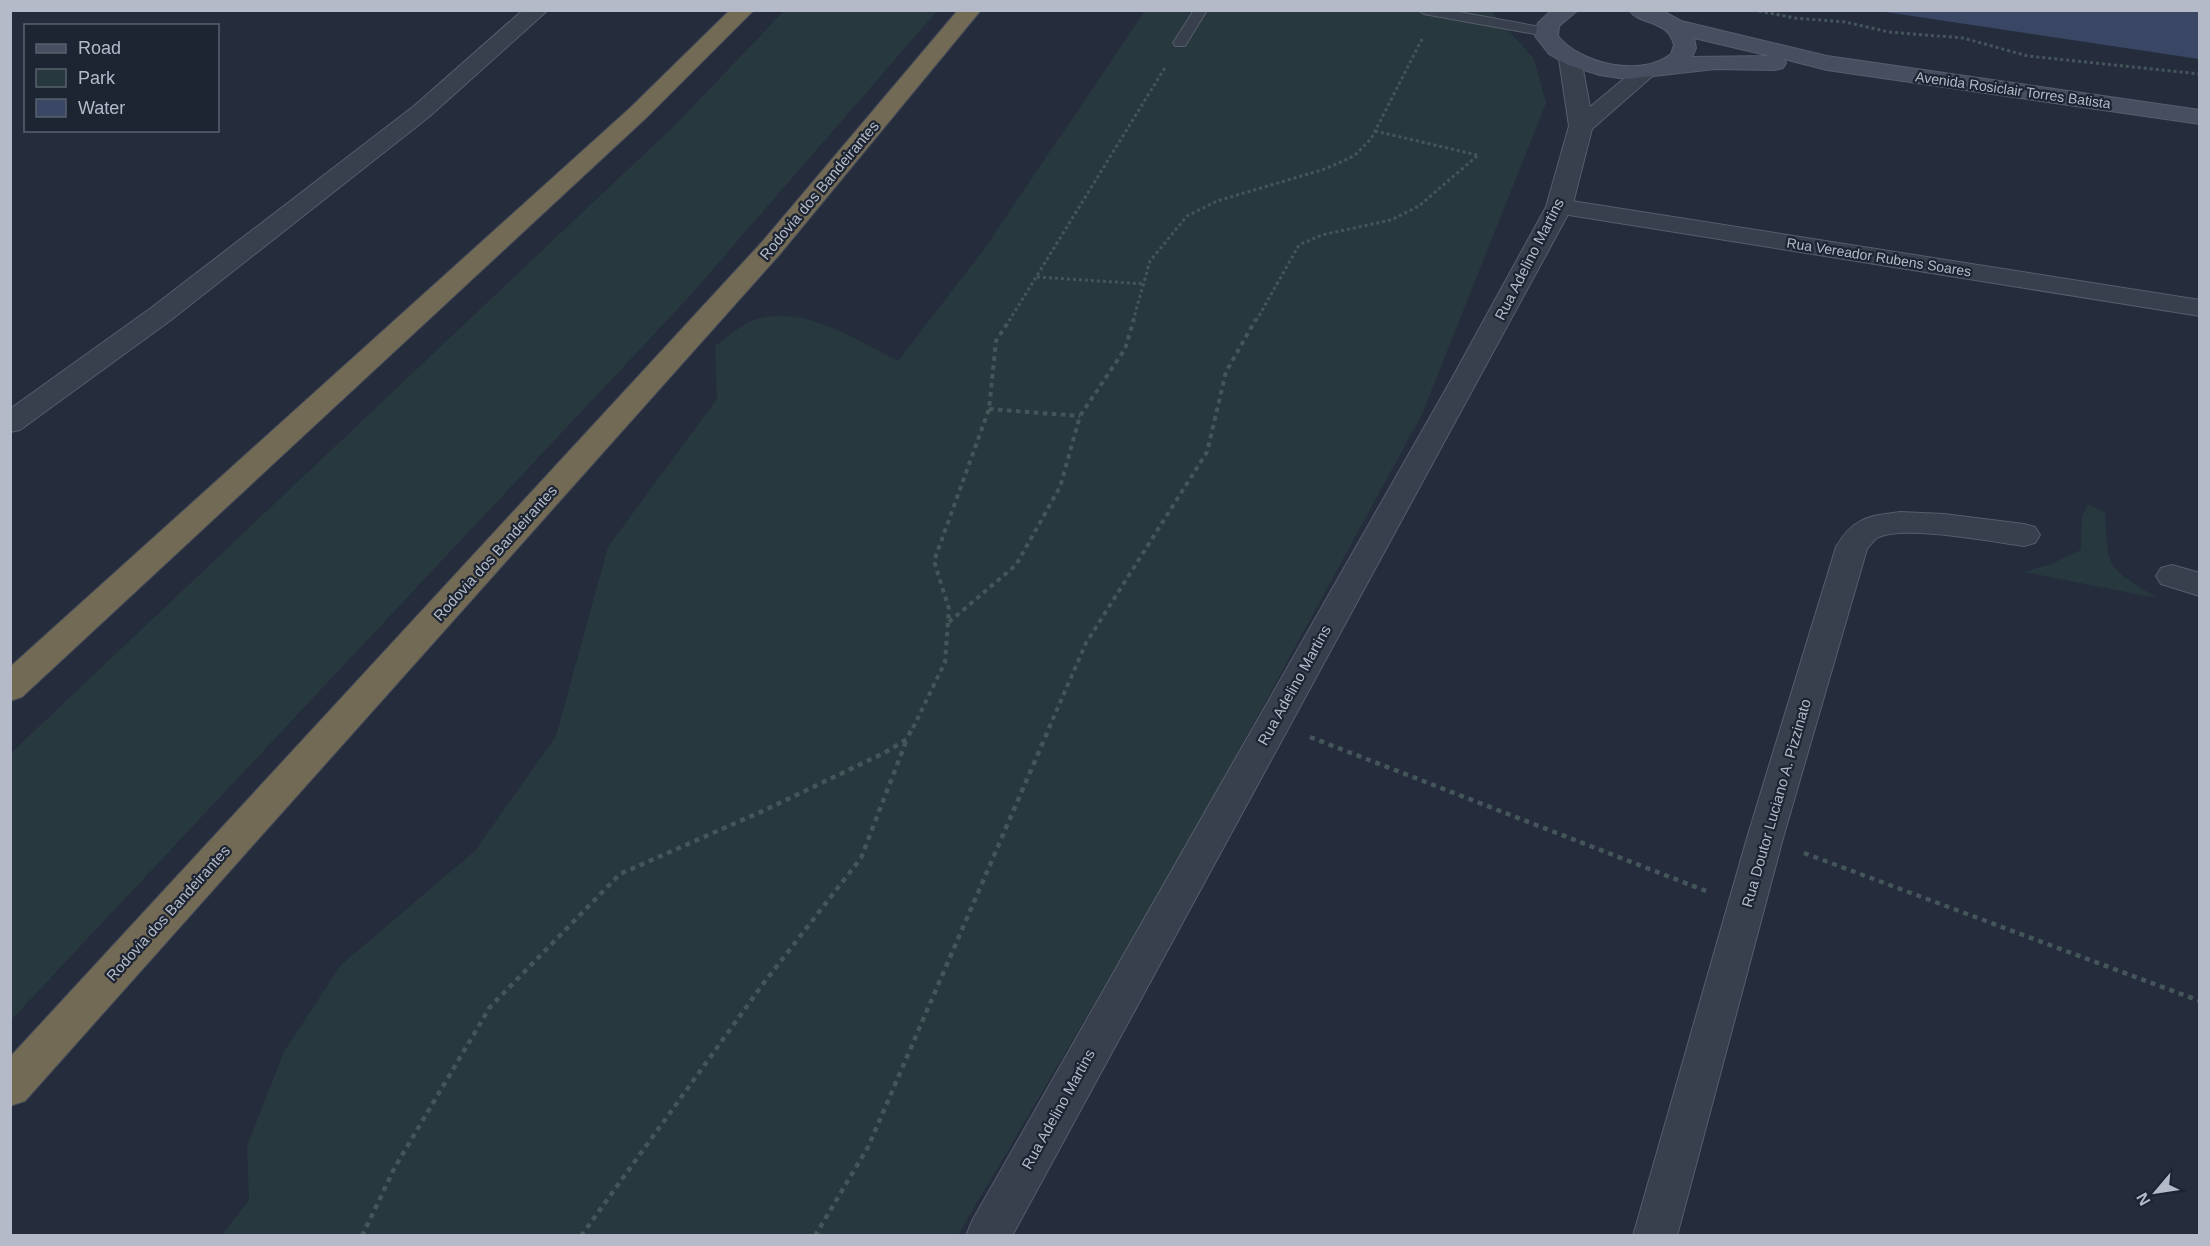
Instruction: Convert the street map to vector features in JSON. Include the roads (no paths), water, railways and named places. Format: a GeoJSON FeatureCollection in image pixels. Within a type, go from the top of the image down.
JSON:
{"type":"FeatureCollection","features":[{"type":"Feature","properties":{"kind":"highway"},"geometry":{"type":"LineString","coordinates":[[10,688],[638,113],[743,10]]}},
{"type":"Feature","properties":{"kind":"highway","name":"Rodovia dos Bandeirantes"},"geometry":{"type":"LineString","coordinates":[[10,1087],[771,248],[970,10]]}},
{"type":"Feature","properties":{"kind":"main road"},"geometry":{"type":"LineString","coordinates":[[1527,10],[1546,29],[1549,42],[1570,59]]}},
{"type":"Feature","properties":{"kind":"main road"},"geometry":{"type":"LineString","coordinates":[[1546,29],[1556,16],[1567,10]]}},
{"type":"Feature","properties":{"kind":"main road","name":"Avenida Rosiclair Torres Batista"},"geometry":{"type":"LineString","coordinates":[[1640,10],[1657,16],[1673,26],[1827,63],[2199,117]]}},
{"type":"Feature","properties":{"kind":"main road"},"geometry":{"type":"LineString","coordinates":[[1658,69],[1681,58],[1686,47],[1683,36],[1673,26]]}},
{"type":"Feature","properties":{"kind":"main road","name":"Avenida Rosiclair Torres Batista"},"geometry":{"type":"LineString","coordinates":[[1570,59],[1606,70],[1658,69],[1715,62],[1827,63]]}},
{"type":"Feature","properties":{"kind":"street"},"geometry":{"type":"LineString","coordinates":[[10,423],[161,314],[422,111],[537,10]]}},
{"type":"Feature","properties":{"kind":"street","name":"Rua Adelino Martins"},"geometry":{"type":"LineString","coordinates":[[988,1236],[1458,393],[1559,207],[1581,126],[1570,59]]}},
{"type":"Feature","properties":{"kind":"street"},"geometry":{"type":"LineString","coordinates":[[1581,126],[1658,69]]}},
{"type":"Feature","properties":{"kind":"street","name":"Rua Vereador Rubens Soares"},"geometry":{"type":"LineString","coordinates":[[1559,207],[2199,308]]}},
{"type":"Feature","properties":{"kind":"street","name":"Rua Doutor Luciano A. Pizzinato"},"geometry":{"type":"LineString","coordinates":[[1655,1236],[1765,838],[1852,547],[1865,530],[1905,521],[2024,535]]}},
{"type":"Feature","properties":{"kind":"lane"},"geometry":{"type":"LineString","coordinates":[[1180,43],[1200,10]]}},
{"type":"Feature","properties":{"kind":"lane"},"geometry":{"type":"LineString","coordinates":[[1424,10],[1546,29]]}},
{"type":"Feature","properties":{"kind":"water"},"geometry":{"type":"Polygon","coordinates":[[[1879,11],[2199,11],[2199,59],[1879,11]]]}}]}
